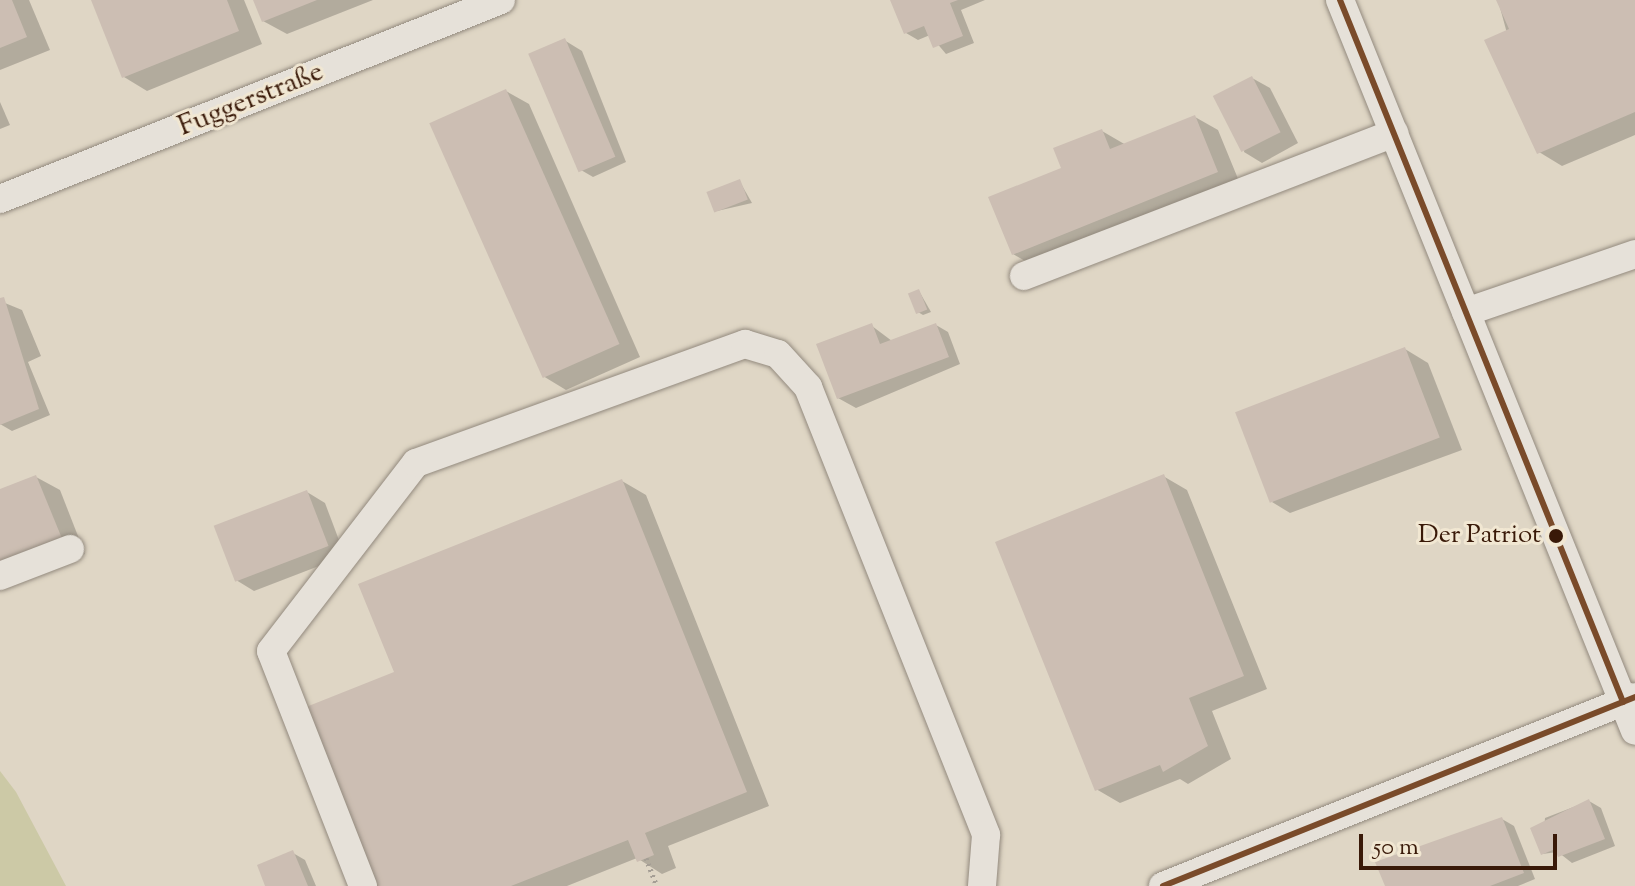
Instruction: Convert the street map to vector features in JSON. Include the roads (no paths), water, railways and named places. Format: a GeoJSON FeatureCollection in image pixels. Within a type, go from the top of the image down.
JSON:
{"type":"FeatureCollection","features":[{"type":"Feature","properties":{"kind":"street","name":"Fuggerstraße"},"geometry":{"type":"LineString","coordinates":[[0,199],[501,0]]}},
{"type":"Feature","properties":{"kind":"street"},"geometry":{"type":"LineString","coordinates":[[1340,0],[1466,312],[1629,700],[1635,731]]}},
{"type":"Feature","properties":{"kind":"street"},"geometry":{"type":"LineString","coordinates":[[1024,276],[1394,133]]}},
{"type":"Feature","properties":{"kind":"street"},"geometry":{"type":"LineString","coordinates":[[1466,312],[1635,254]]}},
{"type":"Feature","properties":{"kind":"street"},"geometry":{"type":"LineString","coordinates":[[363,886],[271,651],[416,463],[745,344],[778,354],[808,387],[986,835],[982,886]]}},
{"type":"Feature","properties":{"kind":"street"},"geometry":{"type":"LineString","coordinates":[[0,576],[70,549]]}},
{"type":"Feature","properties":{"kind":"street"},"geometry":{"type":"LineString","coordinates":[[1163,886],[1223,875],[1629,700]]}},
{"type":"Feature","properties":{"kind":"place","name":"Der Patriot"},"geometry":{"type":"Point","coordinates":[1556,536]}}]}
